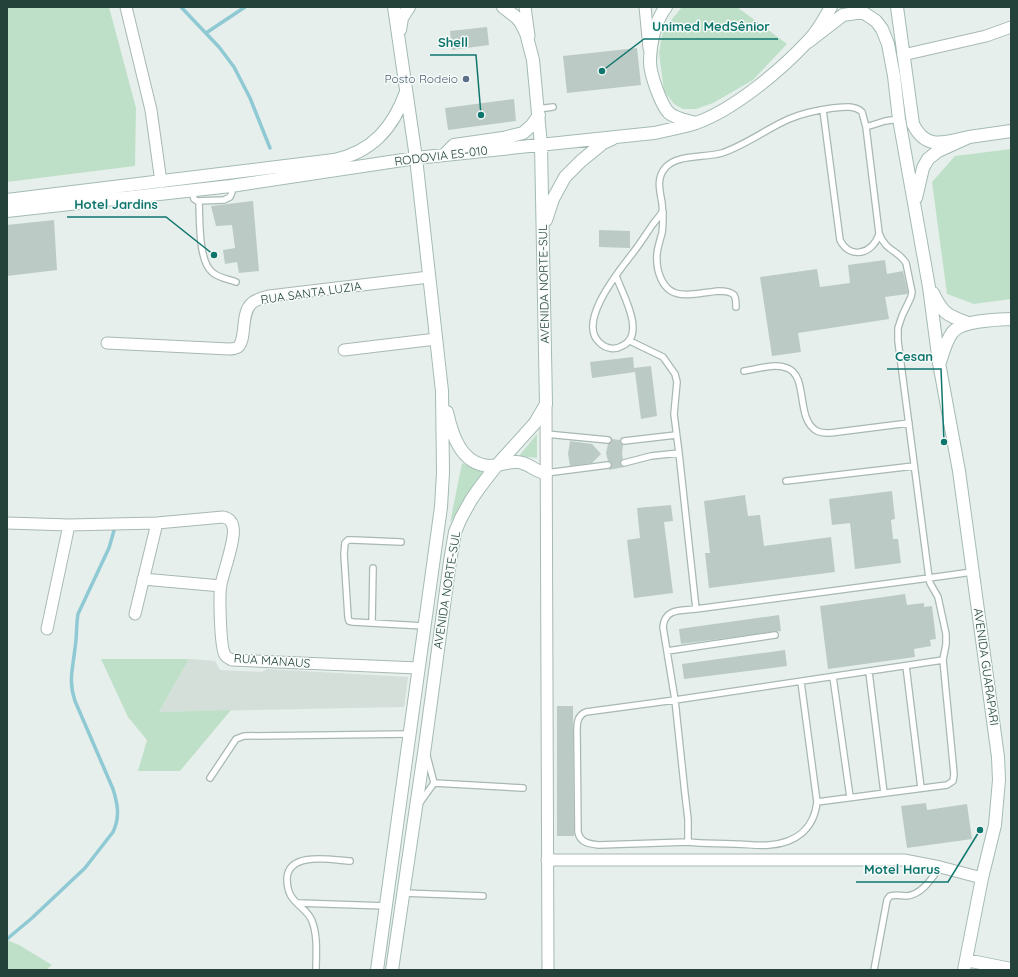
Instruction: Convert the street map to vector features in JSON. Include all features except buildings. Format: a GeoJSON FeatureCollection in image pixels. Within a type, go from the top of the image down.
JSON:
{"type":"FeatureCollection","features":[{"type":"Feature","properties":{"kind":"main road"},"geometry":{"type":"LineString","coordinates":[[394,7],[400,42]]}},
{"type":"Feature","properties":{"kind":"main road"},"geometry":{"type":"LineString","coordinates":[[400,42],[402,18],[409,7]]}},
{"type":"Feature","properties":{"kind":"main road","name":"AVENIDA NORTE-SUL"},"geometry":{"type":"LineString","coordinates":[[392,970],[455,532],[471,500],[480,487],[534,423],[546,404],[542,145],[533,60],[526,33],[521,23],[503,7]]}},
{"type":"Feature","properties":{"kind":"main road"},"geometry":{"type":"LineString","coordinates":[[666,7],[660,14],[654,30],[650,63],[659,96],[665,108],[676,118],[696,123]]}},
{"type":"Feature","properties":{"kind":"main road","name":"RODOVIA ES-010"},"geometry":{"type":"LineString","coordinates":[[7,211],[231,186],[416,158],[654,133],[696,123],[736,102],[764,82],[808,42],[831,7]]}},
{"type":"Feature","properties":{"kind":"main road"},"geometry":{"type":"LineString","coordinates":[[897,7],[913,124],[918,134],[932,142],[941,143],[1011,131]]}},
{"type":"Feature","properties":{"kind":"main road","name":"AVENIDA GUARAPARI"},"geometry":{"type":"LineString","coordinates":[[808,42],[843,15],[864,13],[876,21],[882,29],[888,44],[894,76],[899,119],[929,287],[939,363],[959,471],[998,757],[999,780],[995,825],[982,878],[965,965]]}},
{"type":"Feature","properties":{"kind":"main road","name":"AVENIDA NORTE-SUL"},"geometry":{"type":"LineString","coordinates":[[377,970],[441,507],[443,472],[442,391],[416,158],[400,42]]}},
{"type":"Feature","properties":{"kind":"main road"},"geometry":{"type":"LineString","coordinates":[[7,200],[161,182],[349,157],[370,145],[391,125],[407,91]]}},
{"type":"Feature","properties":{"kind":"main road"},"geometry":{"type":"LineString","coordinates":[[444,155],[454,145],[502,138],[523,133],[532,125],[538,112]]}},
{"type":"Feature","properties":{"kind":"main road"},"geometry":{"type":"LineString","coordinates":[[543,231],[553,200],[564,178],[581,161],[603,143],[618,137]]}},
{"type":"Feature","properties":{"kind":"main road"},"geometry":{"type":"LineString","coordinates":[[914,204],[923,168],[928,159],[938,151],[969,137]]}},
{"type":"Feature","properties":{"kind":"main road"},"geometry":{"type":"LineString","coordinates":[[929,287],[944,312],[968,324]]}},
{"type":"Feature","properties":{"kind":"main road"},"geometry":{"type":"LineString","coordinates":[[939,363],[952,333],[956,329],[968,324],[1011,319]]}},
{"type":"Feature","properties":{"kind":"main road"},"geometry":{"type":"LineString","coordinates":[[442,391],[451,428],[462,452],[473,462],[489,466],[517,462],[528,465],[542,473],[546,473]]}},
{"type":"Feature","properties":{"kind":"main road"},"geometry":{"type":"LineString","coordinates":[[965,965],[1011,969]]}},
{"type":"Feature","properties":{"kind":"street"},"geometry":{"type":"LineString","coordinates":[[126,7],[151,110],[161,182]]}},
{"type":"Feature","properties":{"kind":"street"},"geometry":{"type":"LineString","coordinates":[[525,7],[533,60]]}},
{"type":"Feature","properties":{"kind":"street"},"geometry":{"type":"LineString","coordinates":[[645,7],[650,63]]}},
{"type":"Feature","properties":{"kind":"street"},"geometry":{"type":"LineString","coordinates":[[903,55],[972,39],[1011,27]]}},
{"type":"Feature","properties":{"kind":"street","name":"RUA SANTA LUZIA"},"geometry":{"type":"LineString","coordinates":[[107,343],[229,349],[235,348],[238,347],[241,342],[247,310],[250,304],[256,300],[269,296],[429,277]]}},
{"type":"Feature","properties":{"kind":"street"},"geometry":{"type":"LineString","coordinates":[[344,350],[436,339]]}},
{"type":"Feature","properties":{"kind":"street"},"geometry":{"type":"LineString","coordinates":[[546,404],[548,970]]}},
{"type":"Feature","properties":{"kind":"street","name":"RUA MANAUS"},"geometry":{"type":"LineString","coordinates":[[157,523],[223,517],[228,518],[232,522],[234,532],[221,586],[222,649],[225,655],[232,660],[418,668]]}},
{"type":"Feature","properties":{"kind":"street"},"geometry":{"type":"LineString","coordinates":[[7,523],[69,525],[157,523],[135,614]]}},
{"type":"Feature","properties":{"kind":"street"},"geometry":{"type":"LineString","coordinates":[[47,629],[69,525]]}},
{"type":"Feature","properties":{"kind":"street"},"geometry":{"type":"LineString","coordinates":[[143,579],[221,586]]}},
{"type":"Feature","properties":{"kind":"street"},"geometry":{"type":"LineString","coordinates":[[547,860],[904,860],[940,867],[982,878]]}},
{"type":"Feature","properties":{"kind":"lane"},"geometry":{"type":"LineString","coordinates":[[538,112],[553,107]]}},
{"type":"Feature","properties":{"kind":"lane"},"geometry":{"type":"LineString","coordinates":[[736,307],[736,298],[734,294],[727,291],[688,294],[671,292],[666,288],[660,276],[657,258],[657,249],[662,233],[663,211],[660,177],[668,164],[678,160],[727,151],[758,137],[790,118],[801,114],[845,107],[859,109],[862,112],[866,127],[879,233],[884,244],[904,259],[912,292],[898,328],[898,336],[929,578],[930,583],[938,596],[946,634],[943,660],[954,778],[953,781],[947,785],[817,802]]}},
{"type":"Feature","properties":{"kind":"lane"},"geometry":{"type":"LineString","coordinates":[[823,110],[840,240],[847,249],[854,252],[861,252],[873,246],[879,233]]}},
{"type":"Feature","properties":{"kind":"lane"},"geometry":{"type":"LineString","coordinates":[[866,127],[885,121],[899,119]]}},
{"type":"Feature","properties":{"kind":"lane"},"geometry":{"type":"LineString","coordinates":[[192,191],[194,199],[199,202],[227,199],[231,195],[231,186]]}},
{"type":"Feature","properties":{"kind":"lane"},"geometry":{"type":"LineString","coordinates":[[199,202],[202,249],[206,263],[211,272],[236,282]]}},
{"type":"Feature","properties":{"kind":"lane"},"geometry":{"type":"LineString","coordinates":[[616,276],[634,323],[633,335],[630,341],[618,348],[611,348],[605,347],[599,343],[593,332],[593,321],[597,309],[616,276],[663,211]]}},
{"type":"Feature","properties":{"kind":"lane"},"geometry":{"type":"LineString","coordinates":[[630,341],[662,357],[675,374],[677,382],[674,414],[696,609]]}},
{"type":"Feature","properties":{"kind":"lane"},"geometry":{"type":"LineString","coordinates":[[744,372],[771,366],[788,368],[794,373],[800,388],[805,415],[809,423],[817,431],[828,433],[909,423]]}},
{"type":"Feature","properties":{"kind":"lane"},"geometry":{"type":"LineString","coordinates":[[546,434],[608,440]]}},
{"type":"Feature","properties":{"kind":"lane"},"geometry":{"type":"LineString","coordinates":[[624,441],[676,434]]}},
{"type":"Feature","properties":{"kind":"lane"},"geometry":{"type":"LineString","coordinates":[[624,463],[651,456],[679,453]]}},
{"type":"Feature","properties":{"kind":"lane"},"geometry":{"type":"LineString","coordinates":[[546,473],[608,465]]}},
{"type":"Feature","properties":{"kind":"lane"},"geometry":{"type":"LineString","coordinates":[[786,481],[914,466]]}},
{"type":"Feature","properties":{"kind":"lane"},"geometry":{"type":"LineString","coordinates":[[401,542],[348,540],[345,543],[344,554],[348,617],[353,622],[424,626]]}},
{"type":"Feature","properties":{"kind":"lane"},"geometry":{"type":"LineString","coordinates":[[372,623],[373,568]]}},
{"type":"Feature","properties":{"kind":"lane"},"geometry":{"type":"LineString","coordinates":[[688,842],[688,820],[675,700],[663,627],[663,619],[667,614],[972,572]]}},
{"type":"Feature","properties":{"kind":"lane"},"geometry":{"type":"LineString","coordinates":[[667,651],[775,635]]}},
{"type":"Feature","properties":{"kind":"lane"},"geometry":{"type":"LineString","coordinates":[[801,682],[817,802],[816,810],[810,824],[800,835],[787,841],[769,845],[704,844],[688,842],[592,844],[581,839],[578,832],[577,730],[580,716],[586,712],[801,682],[943,660]]}},
{"type":"Feature","properties":{"kind":"lane"},"geometry":{"type":"LineString","coordinates":[[906,666],[921,788]]}},
{"type":"Feature","properties":{"kind":"lane"},"geometry":{"type":"LineString","coordinates":[[869,672],[884,793]]}},
{"type":"Feature","properties":{"kind":"lane"},"geometry":{"type":"LineString","coordinates":[[833,677],[850,798]]}},
{"type":"Feature","properties":{"kind":"lane"},"geometry":{"type":"LineString","coordinates":[[210,778],[236,739],[244,736],[410,734]]}},
{"type":"Feature","properties":{"kind":"lane"},"geometry":{"type":"LineString","coordinates":[[415,811],[434,782],[425,746]]}},
{"type":"Feature","properties":{"kind":"lane"},"geometry":{"type":"LineString","coordinates":[[434,782],[523,788]]}},
{"type":"Feature","properties":{"kind":"lane"},"geometry":{"type":"LineString","coordinates":[[316,970],[313,922],[307,912],[291,896],[287,885],[287,873],[294,864],[306,859],[350,861]]}},
{"type":"Feature","properties":{"kind":"lane"},"geometry":{"type":"LineString","coordinates":[[874,970],[887,900],[890,896],[908,896],[918,892],[925,887],[940,867]]}},
{"type":"Feature","properties":{"kind":"lane"},"geometry":{"type":"LineString","coordinates":[[402,893],[483,896]]}},
{"type":"Feature","properties":{"kind":"lane"},"geometry":{"type":"LineString","coordinates":[[298,903],[386,906]]}},
{"type":"Feature","properties":{"kind":"shaded area"},"geometry":{"type":"Polygon","coordinates":[[[189,659],[215,661],[220,670],[262,672],[267,669],[408,677],[404,707],[159,712],[189,659]]]}},
{"type":"Feature","properties":{"kind":"green space"},"geometry":{"type":"Polygon","coordinates":[[[7,7],[109,7],[136,108],[135,166],[7,182],[7,7]]]}},
{"type":"Feature","properties":{"kind":"green space"},"geometry":{"type":"Polygon","coordinates":[[[682,7],[737,7],[787,44],[753,80],[713,103],[696,109],[683,109],[674,104],[664,91],[659,53],[663,30],[682,7]]]}},
{"type":"Feature","properties":{"kind":"green space"},"geometry":{"type":"Polygon","coordinates":[[[1011,149],[1011,299],[974,304],[947,294],[932,182],[955,156],[1011,149]]]}},
{"type":"Feature","properties":{"kind":"green space"},"geometry":{"type":"Polygon","coordinates":[[[537,434],[537,458],[519,456],[537,434]]]}},
{"type":"Feature","properties":{"kind":"green space"},"geometry":{"type":"Polygon","coordinates":[[[462,463],[484,473],[473,487],[450,523],[462,463]]]}},
{"type":"Feature","properties":{"kind":"green space"},"geometry":{"type":"Polygon","coordinates":[[[101,659],[189,659],[159,712],[231,710],[180,771],[138,771],[147,740],[128,717],[101,659]]]}},
{"type":"Feature","properties":{"kind":"green space"},"geometry":{"type":"Polygon","coordinates":[[[7,940],[19,945],[52,965],[46,970],[7,970],[7,940]]]}},
{"type":"Feature","properties":{"kind":"waterway"},"geometry":{"type":"LineString","coordinates":[[181,7],[219,47],[234,67],[250,98],[270,148]]}},
{"type":"Feature","properties":{"kind":"waterway"},"geometry":{"type":"LineString","coordinates":[[206,33],[245,7]]}},
{"type":"Feature","properties":{"kind":"waterway"},"geometry":{"type":"LineString","coordinates":[[7,939],[32,918],[85,868],[113,832],[117,821],[117,806],[113,789],[75,701],[71,681],[78,614],[109,548],[115,527]]}},
{"type":"Feature","properties":{"kind":"place","name":"Unimed MedSênior"},"geometry":{"type":"Point","coordinates":[602,71]}},
{"type":"Feature","properties":{"kind":"place","name":"Posto Rodeio"},"geometry":{"type":"Point","coordinates":[466,79]}},
{"type":"Feature","properties":{"kind":"place","name":"Shell"},"geometry":{"type":"Point","coordinates":[481,115]}},
{"type":"Feature","properties":{"kind":"place","name":"Hotel Jardins"},"geometry":{"type":"Point","coordinates":[214,255]}},
{"type":"Feature","properties":{"kind":"place","name":"Cesan"},"geometry":{"type":"Point","coordinates":[944,442]}},
{"type":"Feature","properties":{"kind":"place","name":"Motel Harus"},"geometry":{"type":"Point","coordinates":[980,830]}}]}
